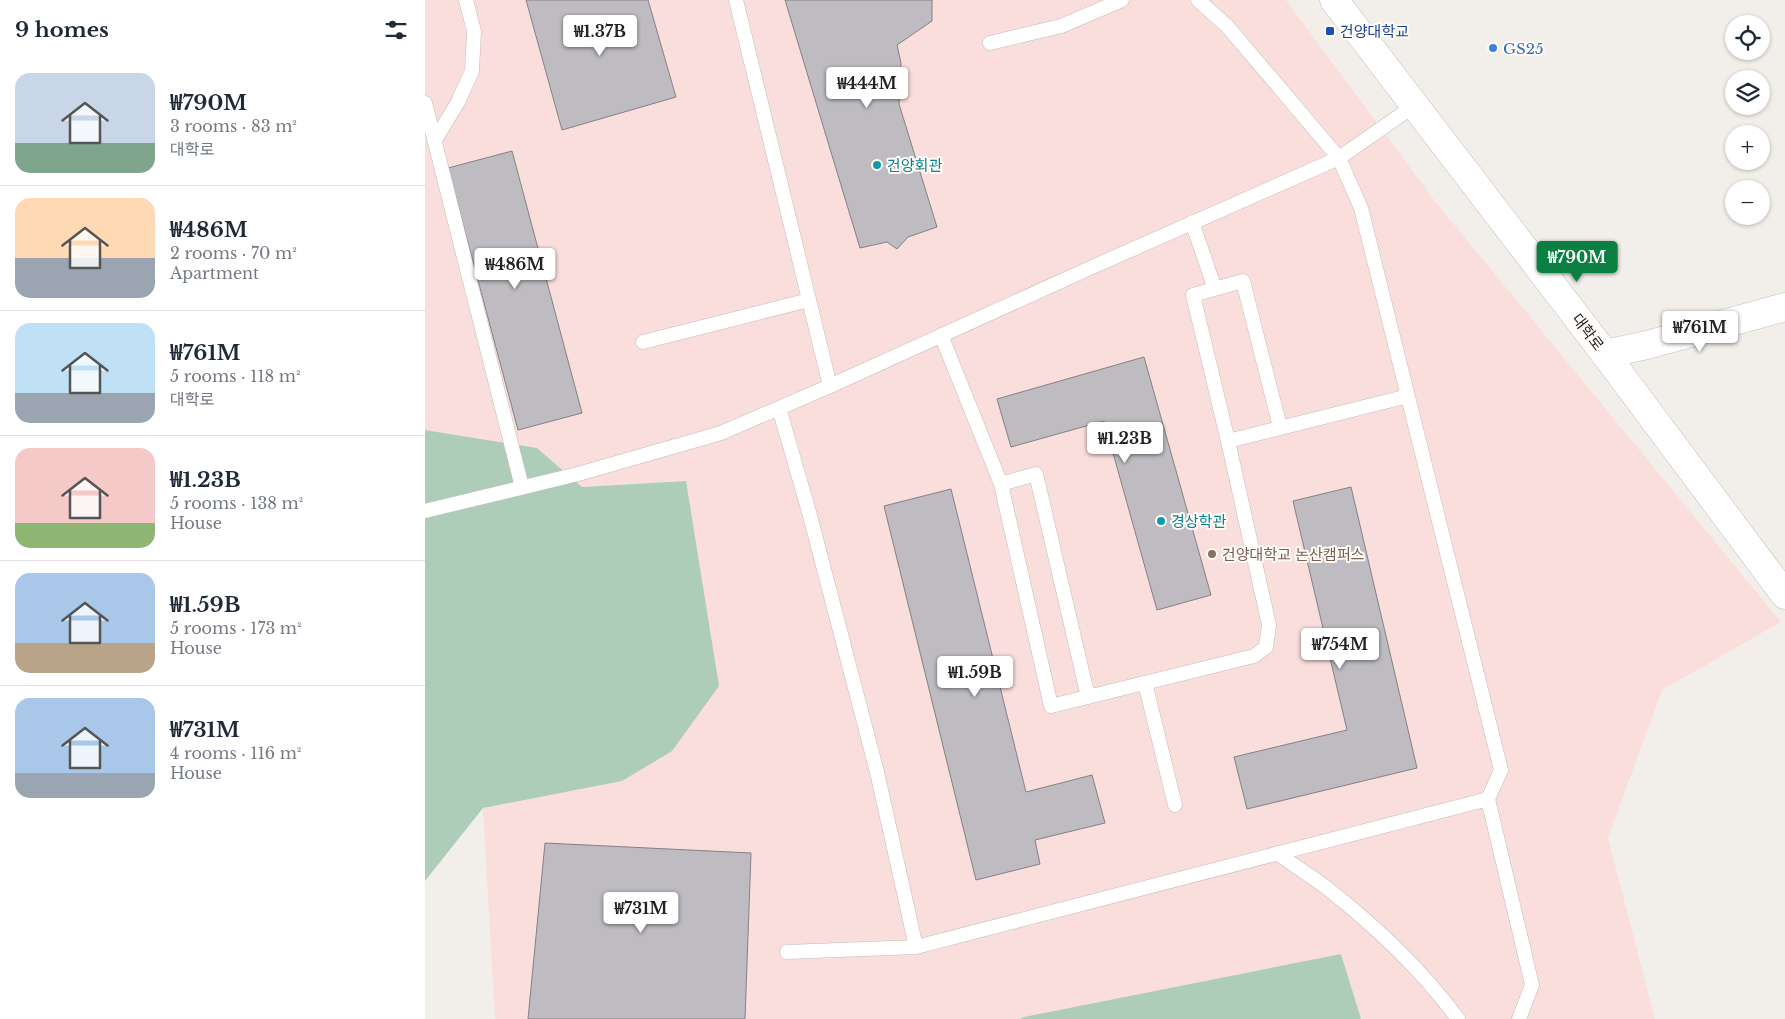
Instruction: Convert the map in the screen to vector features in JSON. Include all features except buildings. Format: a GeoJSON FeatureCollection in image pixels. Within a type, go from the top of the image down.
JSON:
{"type":"FeatureCollection","features":[{"type":"Feature","properties":{"kind":"street","name":"대학로"},"geometry":{"type":"LineString","coordinates":[[1340,3],[1785,595]]}},
{"type":"Feature","properties":{"kind":"street"},"geometry":{"type":"LineString","coordinates":[[1605,354],[1647,345],[1785,307]]}},
{"type":"Feature","properties":{"kind":"lane"},"geometry":{"type":"LineString","coordinates":[[435,140],[458,102],[472,71],[473,31],[466,0]]}},
{"type":"Feature","properties":{"kind":"lane"},"geometry":{"type":"LineString","coordinates":[[736,0],[830,386]]}},
{"type":"Feature","properties":{"kind":"lane"},"geometry":{"type":"LineString","coordinates":[[989,43],[1061,26],[1123,0]]}},
{"type":"Feature","properties":{"kind":"lane"},"geometry":{"type":"LineString","coordinates":[[1198,0],[1227,26],[1339,158],[1361,208],[1501,770],[1488,799],[1532,985],[1519,1019]]}},
{"type":"Feature","properties":{"kind":"lane"},"geometry":{"type":"LineString","coordinates":[[425,103],[523,487]]}},
{"type":"Feature","properties":{"kind":"lane"},"geometry":{"type":"LineString","coordinates":[[425,511],[577,474],[721,433],[1339,158],[1415,105]]}},
{"type":"Feature","properties":{"kind":"lane"},"geometry":{"type":"LineString","coordinates":[[1193,222],[1215,289]]}},
{"type":"Feature","properties":{"kind":"lane"},"geometry":{"type":"LineString","coordinates":[[941,335],[1001,484],[1051,706],[1254,656],[1266,647],[1269,626],[1193,295],[1243,281],[1280,427]]}},
{"type":"Feature","properties":{"kind":"lane"},"geometry":{"type":"LineString","coordinates":[[643,342],[809,300]]}},
{"type":"Feature","properties":{"kind":"lane"},"geometry":{"type":"LineString","coordinates":[[1228,441],[1408,396]]}},
{"type":"Feature","properties":{"kind":"lane"},"geometry":{"type":"LineString","coordinates":[[779,408],[809,512],[877,772],[916,946]]}},
{"type":"Feature","properties":{"kind":"lane"},"geometry":{"type":"LineString","coordinates":[[1001,484],[1036,474],[1088,697]]}},
{"type":"Feature","properties":{"kind":"lane"},"geometry":{"type":"LineString","coordinates":[[1145,683],[1175,805]]}},
{"type":"Feature","properties":{"kind":"lane"},"geometry":{"type":"LineString","coordinates":[[787,952],[916,946],[1488,799]]}},
{"type":"Feature","properties":{"kind":"lane"},"geometry":{"type":"LineString","coordinates":[[1277,853],[1326,888],[1382,936],[1446,1002],[1458,1019]]}},
{"type":"Feature","properties":{"kind":"shaded area","name":"건양대학교 논산캠퍼스"},"geometry":{"type":"Polygon","coordinates":[[[425,0],[1286,0],[1434,200],[1781,622],[1662,690],[1608,838],[1655,1019],[495,1019],[483,808],[622,781],[686,481],[582,487],[537,448],[425,430],[425,0]]]}},
{"type":"Feature","properties":{"kind":"green space"},"geometry":{"type":"Polygon","coordinates":[[[425,430],[537,448],[582,487],[686,481],[719,686],[672,751],[622,781],[483,808],[425,881],[425,430]]]}},
{"type":"Feature","properties":{"kind":"green space"},"geometry":{"type":"Polygon","coordinates":[[[1341,954],[1361,1019],[1020,1019],[1024,1017],[1341,954]]]}},
{"type":"Feature","properties":{"kind":"place","name":"건양대학교"},"geometry":{"type":"Point","coordinates":[1330,31]}},
{"type":"Feature","properties":{"kind":"place","name":"GS25"},"geometry":{"type":"Point","coordinates":[1493,48]}},
{"type":"Feature","properties":{"kind":"place","name":"건양회관"},"geometry":{"type":"Point","coordinates":[877,165]}},
{"type":"Feature","properties":{"kind":"place","name":"경상학관"},"geometry":{"type":"Point","coordinates":[1161,521]}},
{"type":"Feature","properties":{"kind":"place","name":"건양대학교 논산캠퍼스"},"geometry":{"type":"Point","coordinates":[1212,554]}}]}
